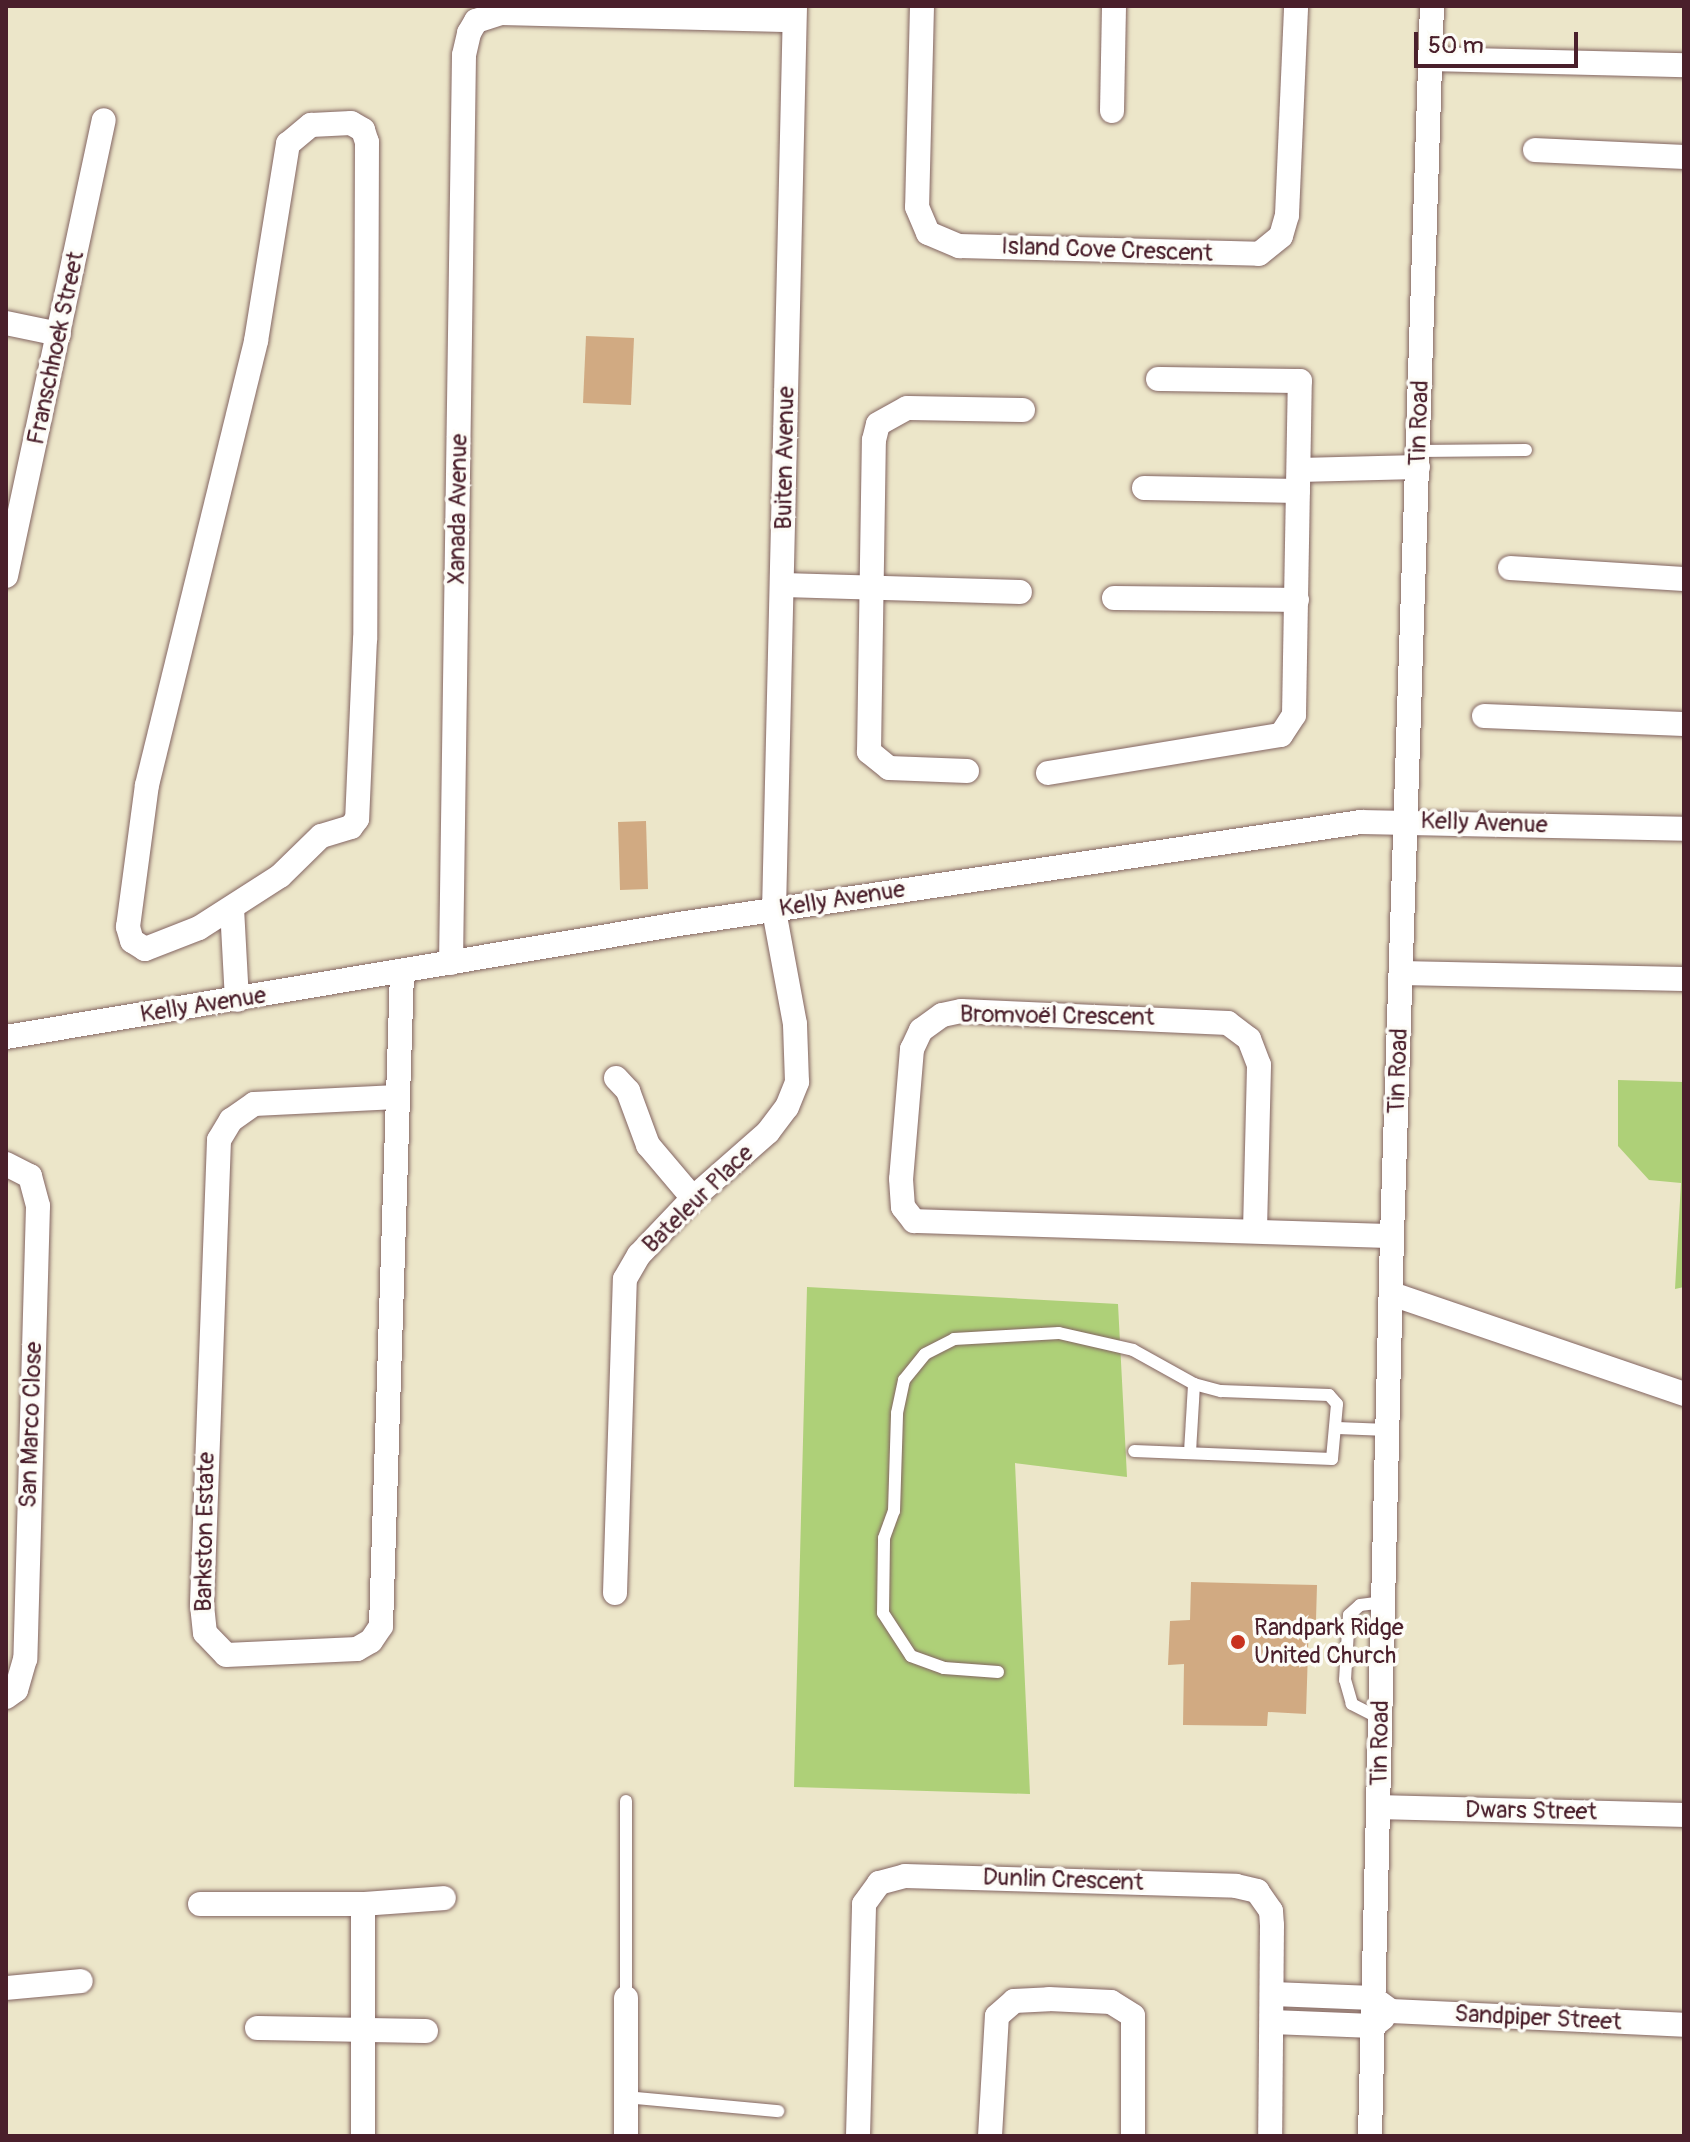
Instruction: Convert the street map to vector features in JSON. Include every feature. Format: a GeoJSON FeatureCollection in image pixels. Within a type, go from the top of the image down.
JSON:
{"type":"FeatureCollection","features":[{"type":"Feature","properties":{"kind":"street","name":"Island Cove Crescent"},"geometry":{"type":"LineString","coordinates":[[922,6],[917,207],[928,233],[959,246],[1245,254],[1272,246],[1287,215],[1296,6]]}},
{"type":"Feature","properties":{"kind":"street"},"geometry":{"type":"LineString","coordinates":[[1112,111],[1114,6]]}},
{"type":"Feature","properties":{"kind":"street","name":"Tin Road"},"geometry":{"type":"LineString","coordinates":[[1370,2136],[1379,2012],[1379,1807],[1392,1236],[1432,6]]}},
{"type":"Feature","properties":{"kind":"street"},"geometry":{"type":"LineString","coordinates":[[615,9],[794,13]]}},
{"type":"Feature","properties":{"kind":"street","name":"Xanada Avenue"},"geometry":{"type":"LineString","coordinates":[[451,963],[464,55],[469,33],[488,16],[615,9]]}},
{"type":"Feature","properties":{"kind":"street","name":"Buiten Avenue"},"geometry":{"type":"LineString","coordinates":[[774,911],[794,13]]}},
{"type":"Feature","properties":{"kind":"street"},"geometry":{"type":"LineString","coordinates":[[1431,59],[1684,65]]}},
{"type":"Feature","properties":{"kind":"street","name":"Franschhoek Street"},"geometry":{"type":"LineString","coordinates":[[6,576],[104,120]]}},
{"type":"Feature","properties":{"kind":"street"},"geometry":{"type":"LineString","coordinates":[[351,123],[363,130],[367,142],[366,564],[358,814],[351,827],[321,836],[280,876],[232,908],[156,949],[140,948],[128,932],[147,785],[256,341],[288,144],[311,125],[351,123]]}},
{"type":"Feature","properties":{"kind":"street"},"geometry":{"type":"LineString","coordinates":[[1535,150],[1684,157]]}},
{"type":"Feature","properties":{"kind":"street"},"geometry":{"type":"LineString","coordinates":[[6,323],[59,334]]}},
{"type":"Feature","properties":{"kind":"street"},"geometry":{"type":"LineString","coordinates":[[1048,773],[1281,735],[1294,715],[1300,381],[1158,379]]}},
{"type":"Feature","properties":{"kind":"street"},"geometry":{"type":"LineString","coordinates":[[967,771],[889,768],[871,758],[868,589],[878,424],[907,408],[1023,410]]}},
{"type":"Feature","properties":{"kind":"street"},"geometry":{"type":"LineString","coordinates":[[1144,488],[1299,480],[1418,459]]}},
{"type":"Feature","properties":{"kind":"street"},"geometry":{"type":"LineString","coordinates":[[1510,568],[1684,579]]}},
{"type":"Feature","properties":{"kind":"street"},"geometry":{"type":"LineString","coordinates":[[783,585],[1020,592]]}},
{"type":"Feature","properties":{"kind":"street"},"geometry":{"type":"LineString","coordinates":[[1114,598],[1297,600]]}},
{"type":"Feature","properties":{"kind":"street"},"geometry":{"type":"LineString","coordinates":[[1484,716],[1684,724]]}},
{"type":"Feature","properties":{"kind":"street","name":"Kelly Avenue"},"geometry":{"type":"LineString","coordinates":[[6,1037],[1169,848],[1407,820],[1684,829]]}},
{"type":"Feature","properties":{"kind":"street"},"geometry":{"type":"LineString","coordinates":[[232,908],[237,1000]]}},
{"type":"Feature","properties":{"kind":"street","name":"Bateleur Place"},"geometry":{"type":"LineString","coordinates":[[615,1593],[625,1279],[639,1255],[693,1198],[768,1132],[787,1107],[797,1082],[795,1024],[774,911]]}},
{"type":"Feature","properties":{"kind":"street","name":"Barkston Estate"},"geometry":{"type":"LineString","coordinates":[[397,1097],[254,1104],[231,1120],[219,1140],[202,1605],[205,1633],[226,1655],[357,1649],[371,1641],[381,1626],[402,972]]}},
{"type":"Feature","properties":{"kind":"street"},"geometry":{"type":"LineString","coordinates":[[1401,973],[1684,979]]}},
{"type":"Feature","properties":{"kind":"street","name":"Bromvoël Crescent"},"geometry":{"type":"LineString","coordinates":[[1255,1230],[1259,1065],[1249,1039],[1228,1023],[961,1011],[942,1015],[921,1030],[912,1049],[901,1179],[903,1207],[914,1221],[1392,1236]]}},
{"type":"Feature","properties":{"kind":"street"},"geometry":{"type":"LineString","coordinates":[[616,1078],[628,1091],[648,1145],[693,1198]]}},
{"type":"Feature","properties":{"kind":"street","name":"San Marco Close"},"geometry":{"type":"LineString","coordinates":[[6,1164],[30,1176],[38,1206],[25,1659],[16,1690],[6,1697]]}},
{"type":"Feature","properties":{"kind":"street"},"geometry":{"type":"LineString","coordinates":[[1392,1294],[1684,1394]]}},
{"type":"Feature","properties":{"kind":"street","name":"Dwars Street"},"geometry":{"type":"LineString","coordinates":[[1379,1807],[1684,1813]]}},
{"type":"Feature","properties":{"kind":"street","name":"Dunlin Crescent"},"geometry":{"type":"LineString","coordinates":[[858,2136],[864,1904],[870,1892],[890,1878],[1248,1887],[1271,1911],[1270,2136]]}},
{"type":"Feature","properties":{"kind":"street"},"geometry":{"type":"LineString","coordinates":[[200,1904],[363,1904],[444,1898]]}},
{"type":"Feature","properties":{"kind":"street"},"geometry":{"type":"LineString","coordinates":[[363,1904],[363,2136]]}},
{"type":"Feature","properties":{"kind":"street"},"geometry":{"type":"LineString","coordinates":[[6,1988],[81,1981]]}},
{"type":"Feature","properties":{"kind":"street"},"geometry":{"type":"LineString","coordinates":[[1273,1994],[1379,2012]]}},
{"type":"Feature","properties":{"kind":"street"},"geometry":{"type":"LineString","coordinates":[[626,1998],[626,2136]]}},
{"type":"Feature","properties":{"kind":"street"},"geometry":{"type":"LineString","coordinates":[[990,2136],[997,2016],[1014,2001],[1037,1999],[1111,2002],[1130,2012],[1136,2032],[1133,2136]]}},
{"type":"Feature","properties":{"kind":"street"},"geometry":{"type":"LineString","coordinates":[[1272,2022],[1379,2012]]}},
{"type":"Feature","properties":{"kind":"street","name":"Sandpiper Street"},"geometry":{"type":"LineString","coordinates":[[1379,2012],[1684,2025]]}},
{"type":"Feature","properties":{"kind":"street"},"geometry":{"type":"LineString","coordinates":[[257,2028],[426,2031]]}},
{"type":"Feature","properties":{"kind":"lane"},"geometry":{"type":"LineString","coordinates":[[1418,459],[1526,450]]}},
{"type":"Feature","properties":{"kind":"lane"},"geometry":{"type":"LineString","coordinates":[[998,1672],[944,1668],[911,1656],[883,1613],[883,1549],[894,1511],[897,1413],[904,1380],[925,1354],[954,1339],[1019,1332],[1096,1338],[1133,1350],[1194,1384],[1221,1391],[1329,1395],[1337,1404],[1334,1453],[1325,1460],[1134,1451]]}},
{"type":"Feature","properties":{"kind":"lane"},"geometry":{"type":"LineString","coordinates":[[1190,1452],[1194,1384]]}},
{"type":"Feature","properties":{"kind":"lane"},"geometry":{"type":"LineString","coordinates":[[1337,1428],[1388,1430]]}},
{"type":"Feature","properties":{"kind":"lane"},"geometry":{"type":"LineString","coordinates":[[1381,1719],[1352,1704],[1345,1680],[1349,1615],[1360,1605],[1384,1602]]}},
{"type":"Feature","properties":{"kind":"lane"},"geometry":{"type":"LineString","coordinates":[[626,1801],[626,1998]]}},
{"type":"Feature","properties":{"kind":"lane"},"geometry":{"type":"LineString","coordinates":[[626,2097],[778,2111]]}},
{"type":"Feature","properties":{"kind":"green space"},"geometry":{"type":"Polygon","coordinates":[[[1618,1080],[1684,1082],[1684,1287],[1675,1289],[1681,1183],[1649,1180],[1618,1146],[1618,1080]]]}},
{"type":"Feature","properties":{"kind":"green space"},"geometry":{"type":"Polygon","coordinates":[[[807,1287],[1118,1304],[1127,1477],[1015,1463],[1030,1794],[794,1787],[807,1287]]]}},
{"type":"Feature","properties":{"kind":"building"},"geometry":{"type":"Polygon","coordinates":[[[586,336],[634,338],[631,405],[583,403],[586,336]]]}},
{"type":"Feature","properties":{"kind":"building"},"geometry":{"type":"Polygon","coordinates":[[[646,821],[648,889],[620,890],[618,822],[646,821]]]}},
{"type":"Feature","properties":{"kind":"building","name":"Randpark Ridge United Church"},"geometry":{"type":"Polygon","coordinates":[[[1191,1582],[1317,1585],[1316,1620],[1309,1619],[1306,1714],[1268,1712],[1267,1726],[1183,1725],[1184,1664],[1168,1665],[1170,1621],[1190,1620],[1191,1582]]]}},
{"type":"Feature","properties":{"kind":"place","name":"Randpark Ridge United Church"},"geometry":{"type":"Point","coordinates":[1238,1642]}}]}
